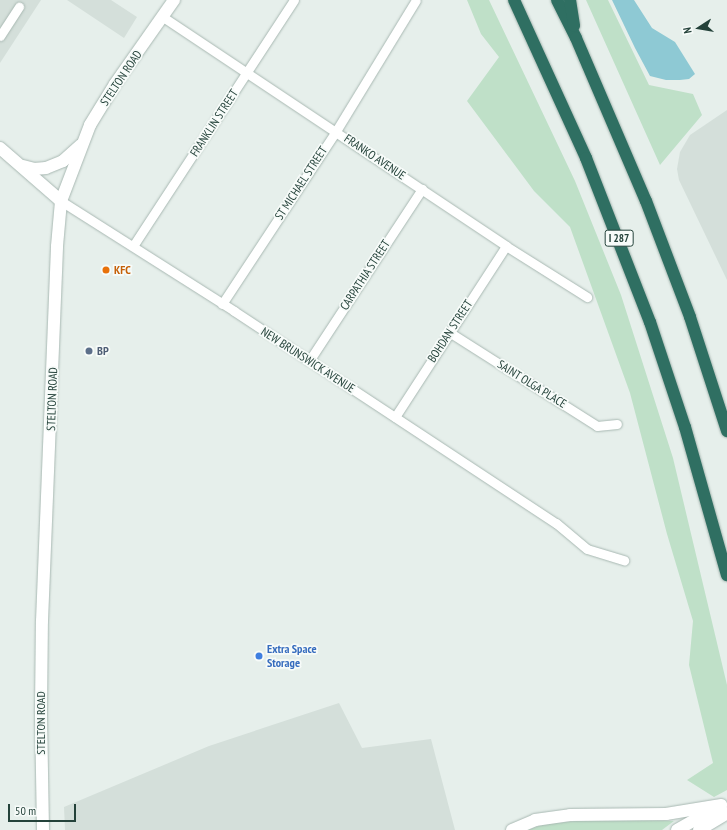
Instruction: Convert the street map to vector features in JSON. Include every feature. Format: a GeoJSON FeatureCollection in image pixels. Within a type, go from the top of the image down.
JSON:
{"type":"FeatureCollection","features":[{"type":"Feature","properties":{"kind":"highway","name":"I 287"},"geometry":{"type":"LineString","coordinates":[[514,0],[586,158],[642,300],[686,427],[727,575]]}},
{"type":"Feature","properties":{"kind":"highway"},"geometry":{"type":"LineString","coordinates":[[557,0],[576,38],[623,145],[676,276],[727,431]]}},
{"type":"Feature","properties":{"kind":"highway"},"geometry":{"type":"LineString","coordinates":[[570,0],[576,38]]}},
{"type":"Feature","properties":{"kind":"main road","name":"STELTON ROAD"},"geometry":{"type":"LineString","coordinates":[[40,830],[42,621],[57,246],[61,202],[90,125],[115,84],[174,0]]}},
{"type":"Feature","properties":{"kind":"main road"},"geometry":{"type":"LineString","coordinates":[[22,166],[34,169],[46,168],[63,161],[82,145]]}},
{"type":"Feature","properties":{"kind":"main road","name":"NEW BRUNSWICK AVENUE"},"geometry":{"type":"LineString","coordinates":[[0,148],[61,202]]}},
{"type":"Feature","properties":{"kind":"main road"},"geometry":{"type":"LineString","coordinates":[[512,830],[535,820],[563,816],[666,814],[725,807]]}},
{"type":"Feature","properties":{"kind":"main road"},"geometry":{"type":"LineString","coordinates":[[677,830],[725,807]]}},
{"type":"Feature","properties":{"kind":"main road"},"geometry":{"type":"LineString","coordinates":[[699,830],[725,807]]}},
{"type":"Feature","properties":{"kind":"street","name":"FRANKLIN STREET"},"geometry":{"type":"LineString","coordinates":[[133,246],[294,0]]}},
{"type":"Feature","properties":{"kind":"street","name":"ST MICHAEL STREET"},"geometry":{"type":"LineString","coordinates":[[222,304],[336,131],[416,0]]}},
{"type":"Feature","properties":{"kind":"street"},"geometry":{"type":"LineString","coordinates":[[0,36],[19,7]]}},
{"type":"Feature","properties":{"kind":"street","name":"FRANKO AVENUE"},"geometry":{"type":"LineString","coordinates":[[163,16],[422,188],[506,246],[587,297]]}},
{"type":"Feature","properties":{"kind":"street","name":"CARPATHIA STREET"},"geometry":{"type":"LineString","coordinates":[[309,361],[422,188]]}},
{"type":"Feature","properties":{"kind":"street","name":"NEW BRUNSWICK AVENUE"},"geometry":{"type":"LineString","coordinates":[[61,202],[133,246],[556,523],[587,549],[624,560]]}},
{"type":"Feature","properties":{"kind":"street","name":"BOHDAN STREET"},"geometry":{"type":"LineString","coordinates":[[395,417],[506,246]]}},
{"type":"Feature","properties":{"kind":"street","name":"SAINT OLGA PLACE"},"geometry":{"type":"LineString","coordinates":[[449,332],[597,426],[617,424]]}},
{"type":"Feature","properties":{"kind":"shaded area"},"geometry":{"type":"Polygon","coordinates":[[[0,0],[41,0],[0,63],[0,0]]]}},
{"type":"Feature","properties":{"kind":"shaded area"},"geometry":{"type":"Polygon","coordinates":[[[67,0],[111,0],[137,17],[124,38],[67,0]]]}},
{"type":"Feature","properties":{"kind":"shaded area"},"geometry":{"type":"Polygon","coordinates":[[[727,110],[727,280],[679,180],[677,169],[680,152],[690,135],[727,110]]]}},
{"type":"Feature","properties":{"kind":"shaded area"},"geometry":{"type":"Polygon","coordinates":[[[339,703],[362,748],[431,739],[455,830],[65,830],[64,807],[209,746],[339,703]]]}},
{"type":"Feature","properties":{"kind":"green space"},"geometry":{"type":"Polygon","coordinates":[[[467,0],[489,0],[575,181],[621,295],[673,458],[727,685],[727,790],[714,797],[687,780],[713,763],[689,665],[693,621],[667,534],[630,393],[570,227],[534,191],[467,101],[499,57],[481,34],[467,0]]]}},
{"type":"Feature","properties":{"kind":"green space"},"geometry":{"type":"Polygon","coordinates":[[[586,0],[608,0],[649,85],[693,94],[702,115],[660,165],[586,0]]]}},
{"type":"Feature","properties":{"kind":"green space"},"geometry":{"type":"Polygon","coordinates":[[[586,820],[674,821],[662,830],[527,830],[545,824],[586,820]]]}},
{"type":"Feature","properties":{"kind":"water"},"geometry":{"type":"Polygon","coordinates":[[[612,0],[634,0],[652,28],[675,42],[695,74],[689,79],[680,80],[666,80],[650,76],[612,0]]]}},
{"type":"Feature","properties":{"kind":"place","name":"KFC"},"geometry":{"type":"Point","coordinates":[106,270]}},
{"type":"Feature","properties":{"kind":"place","name":"BP"},"geometry":{"type":"Point","coordinates":[89,351]}},
{"type":"Feature","properties":{"kind":"place","name":"Extra Space Storage"},"geometry":{"type":"Point","coordinates":[259,656]}}]}
